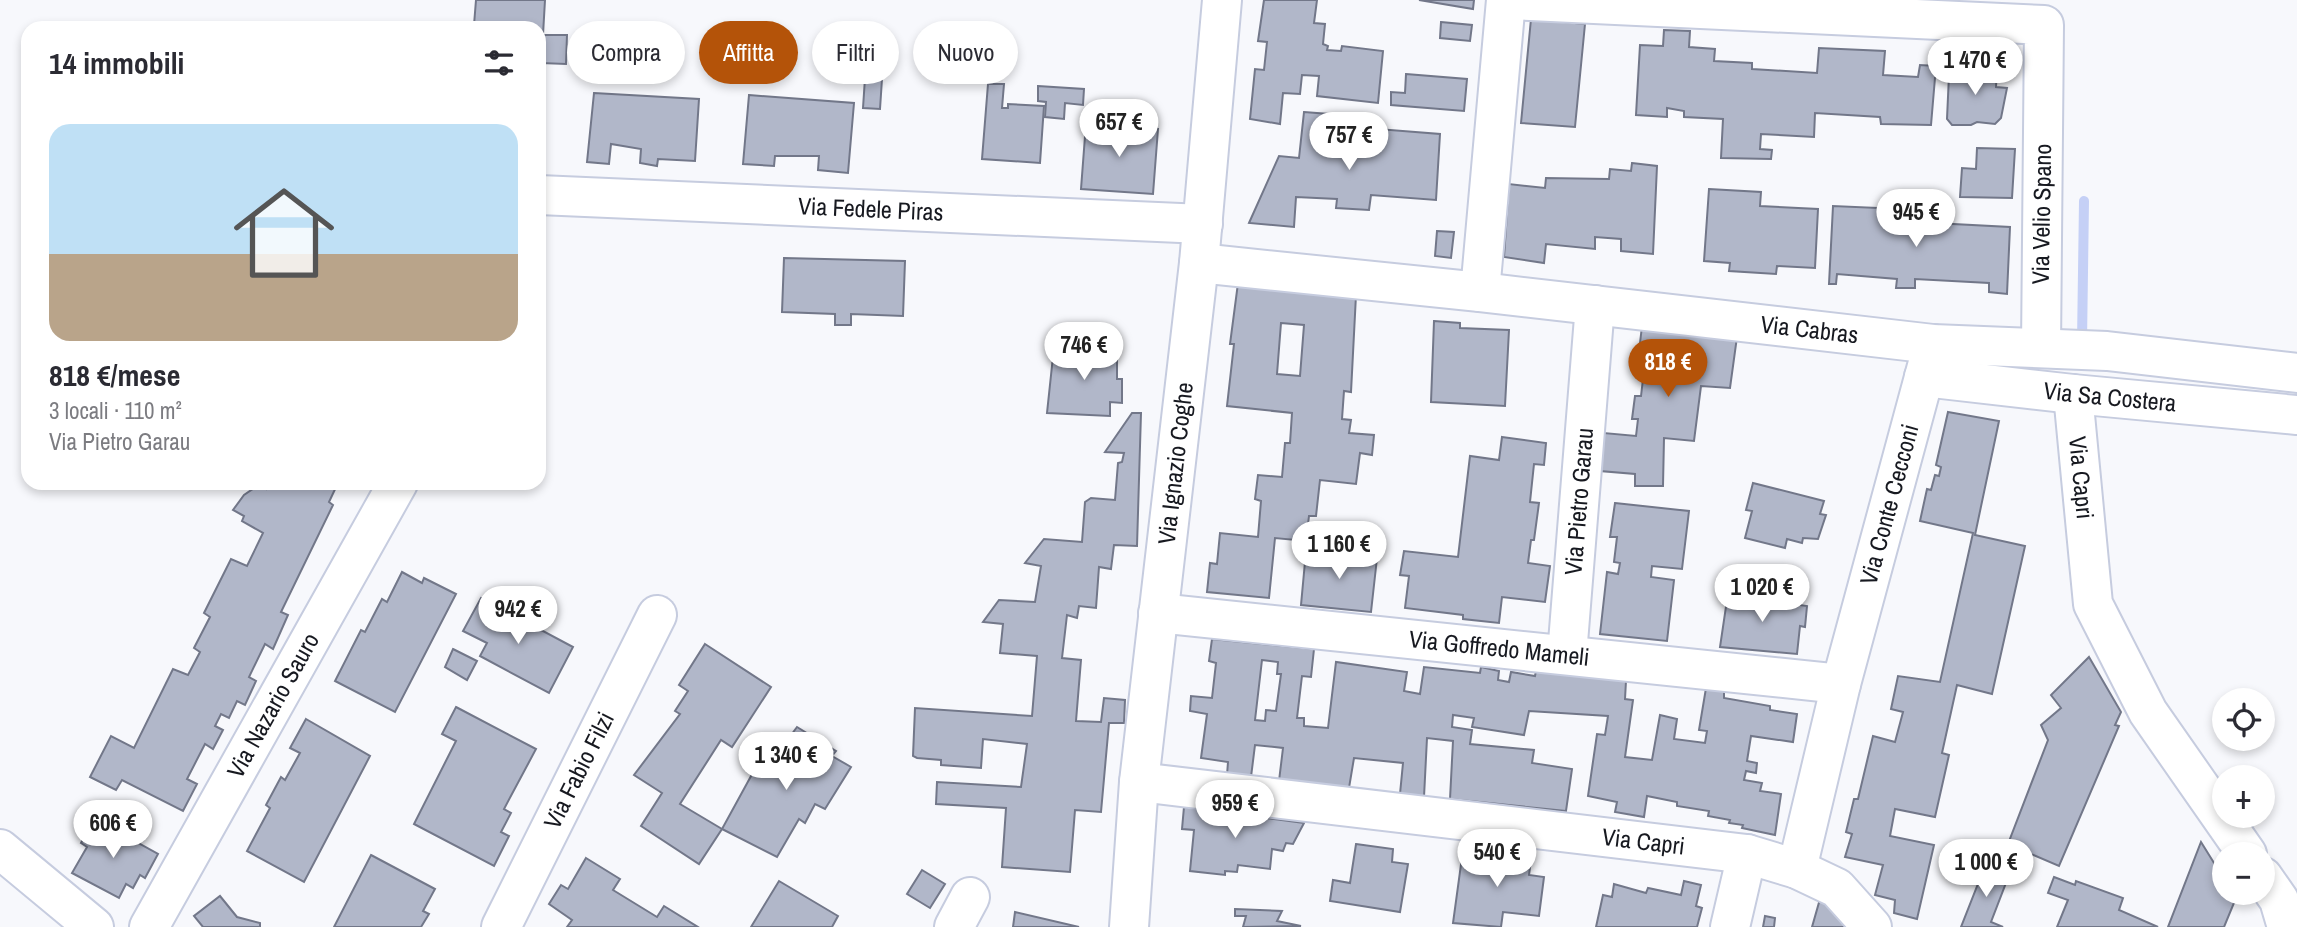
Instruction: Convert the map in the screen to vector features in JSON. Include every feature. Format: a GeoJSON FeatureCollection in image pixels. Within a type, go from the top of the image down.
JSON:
{"type":"FeatureCollection","features":[{"type":"Feature","properties":{"kind":"street","name":"Via Ignazio Coghe"},"geometry":{"type":"LineString","coordinates":[[1129,927],[1139,782],[1199,263],[1222,0]]}},
{"type":"Feature","properties":{"kind":"street"},"geometry":{"type":"LineString","coordinates":[[1480,292],[1508,0]]}},
{"type":"Feature","properties":{"kind":"street","name":"Via Velio Spano"},"geometry":{"type":"LineString","coordinates":[[1508,0],[2044,25],[2050,348]]}},
{"type":"Feature","properties":{"kind":"street","name":"Via Fedele Piras"},"geometry":{"type":"LineString","coordinates":[[546,195],[1203,224]]}},
{"type":"Feature","properties":{"kind":"street","name":"Via Cabras"},"geometry":{"type":"LineString","coordinates":[[1199,263],[1595,305],[1928,360],[2050,348],[2107,351],[2297,373]]}},
{"type":"Feature","properties":{"kind":"street","name":"Via Pietro Garau"},"geometry":{"type":"LineString","coordinates":[[1567,655],[1595,305]]}},
{"type":"Feature","properties":{"kind":"street","name":"Via Sa Costera"},"geometry":{"type":"LineString","coordinates":[[1928,360],[2073,394],[2297,415]]}},
{"type":"Feature","properties":{"kind":"street","name":"Via Conte Cecconi"},"geometry":{"type":"LineString","coordinates":[[1797,869],[1841,684],[1928,360]]}},
{"type":"Feature","properties":{"kind":"street","name":"Via Capri"},"geometry":{"type":"LineString","coordinates":[[2073,394],[2093,604],[2148,712],[2239,842]]}},
{"type":"Feature","properties":{"kind":"street","name":"Via Nazario Sauro"},"geometry":{"type":"LineString","coordinates":[[149,927],[394,490]]}},
{"type":"Feature","properties":{"kind":"street","name":"Via Goffredo Mameli"},"geometry":{"type":"LineString","coordinates":[[1158,613],[1841,684]]}},
{"type":"Feature","properties":{"kind":"street","name":"Via Fabio Filzi"},"geometry":{"type":"LineString","coordinates":[[501,927],[657,615]]}},
{"type":"Feature","properties":{"kind":"street","name":"Via Capri"},"geometry":{"type":"LineString","coordinates":[[1139,782],[1747,853],[1797,869],[1838,888],[1872,927]]}},
{"type":"Feature","properties":{"kind":"street"},"geometry":{"type":"LineString","coordinates":[[0,849],[94,927]]}},
{"type":"Feature","properties":{"kind":"street"},"geometry":{"type":"LineString","coordinates":[[1730,927],[1747,853]]}},
{"type":"Feature","properties":{"kind":"street"},"geometry":{"type":"LineString","coordinates":[[2275,894],[2287,927]]}},
{"type":"Feature","properties":{"kind":"building"},"geometry":{"type":"Polygon","coordinates":[[[476,0],[545,0],[544,21],[474,21],[476,0]]]}},
{"type":"Feature","properties":{"kind":"building"},"geometry":{"type":"Polygon","coordinates":[[[1264,0],[1317,0],[1314,23],[1325,24],[1323,44],[1328,46],[1327,50],[1341,51],[1342,46],[1383,51],[1378,103],[1317,96],[1319,76],[1302,75],[1300,94],[1283,93],[1280,124],[1250,119],[1255,69],[1264,70],[1267,42],[1258,41],[1264,0]]]}},
{"type":"Feature","properties":{"kind":"building"},"geometry":{"type":"Polygon","coordinates":[[[1419,0],[1474,0],[1473,9],[1419,0]]]}},
{"type":"Feature","properties":{"kind":"building"},"geometry":{"type":"Polygon","coordinates":[[[1531,19],[1585,24],[1575,127],[1521,123],[1531,19]]]}},
{"type":"Feature","properties":{"kind":"building"},"geometry":{"type":"Polygon","coordinates":[[[1441,22],[1472,25],[1470,41],[1440,38],[1441,22]]]}},
{"type":"Feature","properties":{"kind":"building"},"geometry":{"type":"Polygon","coordinates":[[[1664,30],[1690,31],[1689,47],[1715,49],[1714,61],[1752,63],[1752,69],[1817,73],[1819,48],[1885,51],[1883,75],[1918,77],[1920,65],[1936,66],[1931,125],[1881,124],[1880,117],[1815,113],[1814,137],[1761,134],[1760,149],[1772,150],[1771,159],[1721,158],[1723,119],[1684,117],[1684,111],[1667,108],[1667,117],[1636,115],[1640,45],[1663,46],[1664,30]]]}},
{"type":"Feature","properties":{"kind":"building"},"geometry":{"type":"Polygon","coordinates":[[[546,35],[567,35],[566,64],[546,63],[546,35]]]}},
{"type":"Feature","properties":{"kind":"building"},"geometry":{"type":"Polygon","coordinates":[[[1955,68],[1987,71],[1997,69],[1996,87],[2007,88],[2001,118],[1995,124],[1977,122],[1971,125],[1952,125],[1947,119],[1949,75],[1955,68]]]}},
{"type":"Feature","properties":{"kind":"building"},"geometry":{"type":"Polygon","coordinates":[[[1406,74],[1467,79],[1464,111],[1391,105],[1391,92],[1405,93],[1406,74]]]}},
{"type":"Feature","properties":{"kind":"building"},"geometry":{"type":"Polygon","coordinates":[[[865,84],[882,84],[880,109],[863,108],[865,84]]]}},
{"type":"Feature","properties":{"kind":"building"},"geometry":{"type":"Polygon","coordinates":[[[988,84],[1004,84],[1002,108],[1008,108],[1008,104],[1044,106],[1040,163],[982,159],[988,84]]]}},
{"type":"Feature","properties":{"kind":"building"},"geometry":{"type":"Polygon","coordinates":[[[1038,86],[1084,89],[1083,105],[1065,103],[1064,119],[1045,117],[1046,102],[1038,101],[1038,86]]]}},
{"type":"Feature","properties":{"kind":"building"},"geometry":{"type":"Polygon","coordinates":[[[594,93],[699,99],[695,161],[658,159],[657,166],[640,163],[641,149],[611,144],[609,164],[587,162],[594,93]]]}},
{"type":"Feature","properties":{"kind":"building"},"geometry":{"type":"Polygon","coordinates":[[[749,95],[854,103],[848,173],[818,170],[819,156],[775,156],[774,166],[743,164],[749,95]]]}},
{"type":"Feature","properties":{"kind":"building"},"geometry":{"type":"Polygon","coordinates":[[[1304,112],[1329,114],[1326,151],[1374,155],[1378,129],[1440,134],[1436,200],[1371,195],[1369,210],[1336,208],[1337,199],[1296,197],[1294,227],[1249,223],[1279,156],[1299,158],[1304,112]]]}},
{"type":"Feature","properties":{"kind":"building"},"geometry":{"type":"Polygon","coordinates":[[[1086,123],[1158,129],[1153,194],[1081,189],[1086,123]]]}},
{"type":"Feature","properties":{"kind":"building"},"geometry":{"type":"Polygon","coordinates":[[[1977,148],[2015,149],[2012,198],[1960,197],[1962,168],[1976,169],[1977,148]]]}},
{"type":"Feature","properties":{"kind":"building"},"geometry":{"type":"Polygon","coordinates":[[[1632,163],[1657,166],[1653,254],[1621,251],[1621,239],[1595,237],[1595,249],[1546,244],[1544,263],[1504,257],[1509,184],[1545,188],[1546,178],[1609,179],[1610,169],[1631,171],[1632,163]]]}},
{"type":"Feature","properties":{"kind":"building"},"geometry":{"type":"Polygon","coordinates":[[[1709,189],[1761,192],[1760,206],[1818,209],[1815,268],[1777,266],[1776,274],[1729,271],[1730,263],[1704,261],[1709,189]]]}},
{"type":"Feature","properties":{"kind":"building"},"geometry":{"type":"Polygon","coordinates":[[[1902,203],[1915,204],[1915,222],[2010,227],[2007,294],[1989,292],[1989,283],[1915,279],[1915,288],[1896,288],[1897,279],[1837,274],[1836,284],[1829,284],[1833,206],[1901,209],[1902,203]]]}},
{"type":"Feature","properties":{"kind":"building"},"geometry":{"type":"Polygon","coordinates":[[[1437,231],[1454,232],[1451,258],[1435,256],[1437,231]]]}},
{"type":"Feature","properties":{"kind":"building"},"geometry":{"type":"Polygon","coordinates":[[[784,258],[905,261],[903,316],[851,314],[851,325],[835,325],[835,314],[782,312],[784,258]]]}},
{"type":"Feature","properties":{"kind":"building"},"geometry":{"type":"Polygon","coordinates":[[[1238,283],[1356,295],[1351,392],[1344,391],[1342,419],[1351,420],[1349,433],[1374,435],[1372,455],[1360,453],[1356,484],[1320,480],[1316,516],[1309,516],[1306,541],[1275,538],[1269,598],[1207,592],[1210,563],[1217,564],[1220,533],[1258,537],[1261,501],[1255,499],[1258,475],[1282,477],[1285,443],[1290,443],[1292,413],[1227,406],[1234,344],[1230,344],[1238,283]],[[1281,323],[1277,374],[1300,376],[1304,325],[1281,323]]]}},
{"type":"Feature","properties":{"kind":"building"},"geometry":{"type":"Polygon","coordinates":[[[1434,321],[1460,323],[1460,328],[1509,330],[1505,406],[1431,402],[1434,321]]]}},
{"type":"Feature","properties":{"kind":"building"},"geometry":{"type":"Polygon","coordinates":[[[1642,326],[1737,337],[1730,388],[1701,386],[1694,441],[1664,438],[1663,486],[1635,486],[1635,474],[1600,471],[1604,433],[1636,436],[1638,419],[1632,419],[1635,396],[1641,396],[1643,379],[1637,378],[1639,351],[1660,354],[1660,345],[1640,343],[1642,326]]]}},
{"type":"Feature","properties":{"kind":"building"},"geometry":{"type":"Polygon","coordinates":[[[1054,347],[1117,350],[1117,379],[1122,379],[1122,403],[1110,402],[1110,416],[1047,413],[1054,347]]]}},
{"type":"Feature","properties":{"kind":"building"},"geometry":{"type":"Polygon","coordinates":[[[1948,412],[1999,421],[1975,535],[2025,546],[1992,694],[1957,685],[1942,753],[1949,755],[1935,817],[1895,809],[1890,836],[1934,845],[1917,919],[1894,913],[1895,900],[1875,895],[1883,865],[1845,857],[1852,834],[1846,832],[1854,799],[1858,799],[1873,736],[1895,742],[1903,712],[1891,709],[1898,676],[1940,682],[1973,533],[1920,521],[1927,489],[1931,490],[1935,475],[1939,476],[1941,467],[1936,465],[1948,412]]]}},
{"type":"Feature","properties":{"kind":"building"},"geometry":{"type":"Polygon","coordinates":[[[1132,413],[1141,413],[1137,546],[1114,545],[1111,569],[1099,567],[1096,608],[1079,606],[1077,618],[1067,615],[1062,658],[1081,660],[1076,721],[1101,722],[1104,698],[1125,700],[1124,723],[1109,723],[1101,812],[1075,810],[1070,872],[1002,867],[1006,808],[936,804],[937,782],[1021,787],[1027,744],[983,739],[981,768],[941,765],[941,760],[917,758],[913,756],[915,708],[1032,716],[1037,656],[1000,653],[1003,624],[983,622],[999,600],[1035,602],[1041,566],[1025,563],[1044,539],[1082,542],[1085,502],[1091,498],[1115,500],[1118,463],[1122,462],[1124,453],[1105,452],[1132,413]]]}},
{"type":"Feature","properties":{"kind":"building"},"geometry":{"type":"Polygon","coordinates":[[[1502,437],[1546,443],[1544,465],[1534,464],[1530,502],[1539,503],[1528,563],[1550,566],[1545,602],[1502,597],[1499,623],[1463,619],[1463,615],[1405,608],[1409,576],[1400,575],[1404,551],[1458,557],[1470,456],[1499,460],[1502,437]]]}},
{"type":"Feature","properties":{"kind":"building"},"geometry":{"type":"Polygon","coordinates":[[[1753,483],[1824,501],[1820,514],[1826,515],[1818,539],[1803,538],[1802,543],[1787,539],[1785,548],[1745,538],[1752,511],[1746,510],[1753,483]]]}},
{"type":"Feature","properties":{"kind":"building"},"geometry":{"type":"Polygon","coordinates":[[[251,490],[335,490],[329,502],[333,505],[281,612],[288,615],[273,649],[265,644],[249,677],[256,681],[245,705],[237,701],[229,718],[221,714],[215,726],[223,730],[213,749],[205,744],[187,779],[197,784],[183,811],[122,780],[116,790],[90,777],[111,736],[134,748],[173,669],[188,675],[200,652],[194,648],[210,617],[204,613],[231,559],[247,566],[263,533],[242,521],[244,516],[233,510],[251,490]]]}},
{"type":"Feature","properties":{"kind":"building"},"geometry":{"type":"Polygon","coordinates":[[[1615,503],[1689,511],[1682,569],[1652,566],[1651,577],[1674,580],[1667,641],[1600,634],[1607,572],[1618,574],[1620,563],[1614,562],[1617,537],[1610,537],[1615,503]]]}},
{"type":"Feature","properties":{"kind":"building"},"geometry":{"type":"Polygon","coordinates":[[[1306,551],[1377,558],[1371,612],[1301,605],[1306,551]]]}},
{"type":"Feature","properties":{"kind":"building"},"geometry":{"type":"Polygon","coordinates":[[[402,572],[422,583],[424,578],[456,594],[395,712],[335,681],[361,630],[365,632],[382,599],[387,602],[402,572]]]}},
{"type":"Feature","properties":{"kind":"building"},"geometry":{"type":"Polygon","coordinates":[[[1728,593],[1773,596],[1773,599],[1785,603],[1807,606],[1805,627],[1800,626],[1797,654],[1720,647],[1728,593]]]}},
{"type":"Feature","properties":{"kind":"building"},"geometry":{"type":"Polygon","coordinates":[[[481,598],[573,647],[549,693],[480,656],[487,643],[463,631],[481,598]]]}},
{"type":"Feature","properties":{"kind":"building"},"geometry":{"type":"Polygon","coordinates":[[[1212,639],[1314,649],[1311,677],[1302,676],[1297,718],[1304,718],[1304,726],[1328,728],[1336,662],[1407,672],[1404,691],[1420,694],[1424,667],[1480,673],[1481,667],[1499,671],[1498,680],[1509,682],[1511,672],[1535,676],[1536,671],[1626,681],[1625,699],[1633,700],[1625,757],[1652,760],[1660,715],[1677,719],[1674,739],[1705,743],[1707,731],[1699,730],[1706,688],[1724,690],[1724,698],[1797,714],[1793,742],[1751,736],[1747,761],[1757,763],[1756,773],[1746,771],[1744,780],[1762,783],[1760,791],[1781,794],[1775,835],[1742,828],[1743,825],[1729,823],[1730,820],[1708,816],[1709,811],[1677,806],[1677,802],[1647,796],[1644,817],[1615,812],[1617,802],[1588,796],[1597,734],[1605,735],[1608,716],[1529,711],[1524,735],[1472,727],[1474,718],[1453,715],[1452,727],[1472,730],[1470,744],[1534,750],[1532,763],[1572,769],[1566,811],[1450,799],[1453,741],[1427,738],[1424,797],[1400,794],[1403,763],[1354,758],[1349,788],[1279,781],[1283,748],[1255,745],[1251,777],[1227,775],[1228,762],[1201,758],[1207,714],[1190,711],[1191,696],[1212,698],[1216,663],[1209,661],[1212,639]],[[1262,660],[1255,720],[1265,721],[1266,710],[1276,711],[1281,674],[1277,674],[1278,662],[1262,660]]]}},
{"type":"Feature","properties":{"kind":"building"},"geometry":{"type":"Polygon","coordinates":[[[705,644],[771,687],[732,747],[721,740],[680,804],[722,829],[699,864],[641,826],[662,793],[634,775],[680,714],[675,711],[688,691],[679,685],[705,644]]]}},
{"type":"Feature","properties":{"kind":"building"},"geometry":{"type":"Polygon","coordinates":[[[453,649],[477,661],[467,680],[445,667],[453,649]]]}},
{"type":"Feature","properties":{"kind":"building"},"geometry":{"type":"Polygon","coordinates":[[[2089,657],[2121,712],[2115,725],[2119,726],[2059,866],[2008,844],[2048,740],[2041,725],[2061,708],[2051,695],[2089,657]]]}},
{"type":"Feature","properties":{"kind":"building"},"geometry":{"type":"Polygon","coordinates":[[[456,707],[536,749],[504,809],[511,813],[501,832],[509,836],[494,866],[414,824],[456,741],[442,734],[456,707]]]}},
{"type":"Feature","properties":{"kind":"building"},"geometry":{"type":"Polygon","coordinates":[[[306,719],[370,756],[304,882],[247,851],[270,808],[266,805],[281,777],[285,780],[300,753],[290,748],[306,719]]]}},
{"type":"Feature","properties":{"kind":"building"},"geometry":{"type":"Polygon","coordinates":[[[797,727],[836,751],[832,756],[851,767],[825,809],[815,804],[805,823],[799,819],[777,857],[722,829],[756,767],[764,772],[797,727]]]}},
{"type":"Feature","properties":{"kind":"building"},"geometry":{"type":"Polygon","coordinates":[[[1184,807],[1304,823],[1293,844],[1286,843],[1283,851],[1272,849],[1270,869],[1238,865],[1237,872],[1225,871],[1225,875],[1190,871],[1194,830],[1182,829],[1184,807]]]}},
{"type":"Feature","properties":{"kind":"building"},"geometry":{"type":"Polygon","coordinates":[[[95,819],[158,854],[145,878],[140,875],[133,888],[126,884],[119,898],[72,873],[87,847],[81,843],[95,819]]]}},
{"type":"Feature","properties":{"kind":"building"},"geometry":{"type":"Polygon","coordinates":[[[2201,842],[2212,860],[2212,905],[2233,905],[2224,927],[2168,927],[2201,842]]]}},
{"type":"Feature","properties":{"kind":"building"},"geometry":{"type":"Polygon","coordinates":[[[1356,844],[1393,849],[1392,862],[1408,864],[1400,912],[1330,901],[1333,880],[1350,883],[1356,844]]]}},
{"type":"Feature","properties":{"kind":"building"},"geometry":{"type":"Polygon","coordinates":[[[1502,849],[1532,853],[1529,875],[1544,877],[1539,916],[1503,912],[1501,927],[1453,923],[1462,857],[1501,861],[1502,849]]]}},
{"type":"Feature","properties":{"kind":"building"},"geometry":{"type":"Polygon","coordinates":[[[371,855],[435,889],[423,911],[429,914],[421,927],[334,927],[371,855]]]}},
{"type":"Feature","properties":{"kind":"building"},"geometry":{"type":"Polygon","coordinates":[[[586,858],[620,879],[613,890],[657,917],[664,906],[698,927],[567,927],[572,920],[549,904],[561,885],[568,889],[586,858]]]}},
{"type":"Feature","properties":{"kind":"building"},"geometry":{"type":"Polygon","coordinates":[[[1985,866],[2009,875],[1991,922],[2003,927],[1961,927],[1985,866]]]}},
{"type":"Feature","properties":{"kind":"building"},"geometry":{"type":"Polygon","coordinates":[[[922,870],[945,884],[930,908],[907,894],[922,870]]]}},
{"type":"Feature","properties":{"kind":"building"},"geometry":{"type":"Polygon","coordinates":[[[2054,877],[2075,885],[2076,881],[2123,898],[2119,910],[2158,927],[2057,927],[2068,900],[2048,893],[2054,877]]]}},
{"type":"Feature","properties":{"kind":"building"},"geometry":{"type":"Polygon","coordinates":[[[779,881],[838,916],[832,927],[751,927],[779,881]]]}},
{"type":"Feature","properties":{"kind":"building"},"geometry":{"type":"Polygon","coordinates":[[[1684,881],[1701,885],[1696,906],[1702,908],[1697,927],[1596,927],[1603,895],[1612,897],[1614,884],[1646,893],[1648,888],[1681,895],[1684,881]]]}},
{"type":"Feature","properties":{"kind":"building"},"geometry":{"type":"Polygon","coordinates":[[[220,896],[237,917],[260,923],[260,927],[203,927],[194,916],[220,896]]]}},
{"type":"Feature","properties":{"kind":"building"},"geometry":{"type":"Polygon","coordinates":[[[1820,899],[1848,927],[1812,927],[1820,899]]]}},
{"type":"Feature","properties":{"kind":"building"},"geometry":{"type":"Polygon","coordinates":[[[1235,909],[1282,911],[1277,921],[1301,926],[1243,927],[1246,916],[1235,916],[1235,909]]]}},
{"type":"Feature","properties":{"kind":"building"},"geometry":{"type":"Polygon","coordinates":[[[1015,912],[1079,927],[1013,927],[1015,912]]]}},
{"type":"Feature","properties":{"kind":"building"},"geometry":{"type":"Polygon","coordinates":[[[1765,916],[1775,918],[1774,927],[1763,927],[1765,916]]]}},
{"type":"Feature","properties":{"kind":"waterway"},"geometry":{"type":"LineString","coordinates":[[2082,342],[2084,201]]}}]}
